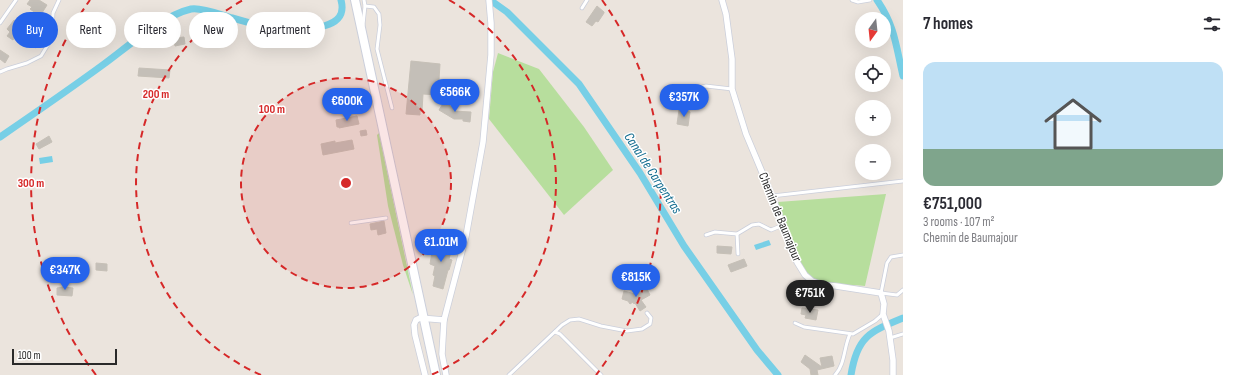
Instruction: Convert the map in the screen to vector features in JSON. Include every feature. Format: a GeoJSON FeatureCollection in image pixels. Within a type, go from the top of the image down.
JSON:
{"type":"FeatureCollection","features":[{"type":"Feature","properties":{"kind":"main road"},"geometry":{"type":"LineString","coordinates":[[355,0],[436,375]]}},
{"type":"Feature","properties":{"kind":"street","name":"Chemin de Baumajour"},"geometry":{"type":"LineString","coordinates":[[722,0],[726,14],[732,59],[732,89],[746,134],[772,196],[797,262],[805,275],[812,281],[823,285],[882,293]]}},
{"type":"Feature","properties":{"kind":"street"},"geometry":{"type":"LineString","coordinates":[[446,375],[442,354],[444,320],[466,236],[483,142],[491,55],[489,1]]}},
{"type":"Feature","properties":{"kind":"street"},"geometry":{"type":"LineString","coordinates":[[882,293],[884,304],[883,314],[888,329],[894,360],[893,375]]}},
{"type":"Feature","properties":{"kind":"street"},"geometry":{"type":"LineString","coordinates":[[426,375],[414,325],[416,320],[424,318],[444,320]]}},
{"type":"Feature","properties":{"kind":"lane"},"geometry":{"type":"LineString","coordinates":[[0,23],[16,0]]}},
{"type":"Feature","properties":{"kind":"lane"},"geometry":{"type":"LineString","coordinates":[[0,72],[27,63],[41,56],[52,38],[53,13],[59,0]]}},
{"type":"Feature","properties":{"kind":"lane"},"geometry":{"type":"LineString","coordinates":[[362,33],[366,6],[364,0]]}},
{"type":"Feature","properties":{"kind":"lane"},"geometry":{"type":"LineString","coordinates":[[582,8],[587,0]]}},
{"type":"Feature","properties":{"kind":"lane"},"geometry":{"type":"LineString","coordinates":[[852,0],[858,2],[870,0]]}},
{"type":"Feature","properties":{"kind":"lane"},"geometry":{"type":"LineString","coordinates":[[366,6],[374,6],[379,14],[380,25],[378,49],[392,108]]}},
{"type":"Feature","properties":{"kind":"lane"},"geometry":{"type":"LineString","coordinates":[[676,106],[691,90],[706,86],[732,89]]}},
{"type":"Feature","properties":{"kind":"lane"},"geometry":{"type":"LineString","coordinates":[[772,196],[903,181]]}},
{"type":"Feature","properties":{"kind":"lane"},"geometry":{"type":"LineString","coordinates":[[351,223],[386,218]]}},
{"type":"Feature","properties":{"kind":"lane"},"geometry":{"type":"LineString","coordinates":[[706,235],[715,232],[737,234],[752,225],[759,224],[771,230],[783,225]]}},
{"type":"Feature","properties":{"kind":"lane"},"geometry":{"type":"LineString","coordinates":[[737,234],[738,254]]}},
{"type":"Feature","properties":{"kind":"lane"},"geometry":{"type":"LineString","coordinates":[[903,255],[891,257],[887,263],[882,293],[903,296]]}},
{"type":"Feature","properties":{"kind":"lane"},"geometry":{"type":"LineString","coordinates":[[897,295],[903,290]]}},
{"type":"Feature","properties":{"kind":"lane"},"geometry":{"type":"LineString","coordinates":[[509,375],[562,325],[570,320],[579,319],[601,326],[627,330],[642,330],[650,324],[651,318],[647,313]]}},
{"type":"Feature","properties":{"kind":"lane"},"geometry":{"type":"LineString","coordinates":[[794,323],[853,334],[875,321],[883,314]]}},
{"type":"Feature","properties":{"kind":"lane"},"geometry":{"type":"LineString","coordinates":[[555,332],[560,334],[601,375]]}},
{"type":"Feature","properties":{"kind":"lane"},"geometry":{"type":"LineString","coordinates":[[835,375],[838,372],[850,334]]}},
{"type":"Feature","properties":{"kind":"lane"},"geometry":{"type":"LineString","coordinates":[[890,338],[903,334]]}},
{"type":"Feature","properties":{"kind":"green space"},"geometry":{"type":"Polygon","coordinates":[[[498,53],[539,69],[584,127],[613,170],[564,215],[489,119],[493,72],[498,53]]]}},
{"type":"Feature","properties":{"kind":"green space"},"geometry":{"type":"Polygon","coordinates":[[[379,133],[413,295],[403,265],[388,206],[377,135],[379,133]]]}},
{"type":"Feature","properties":{"kind":"green space"},"geometry":{"type":"Polygon","coordinates":[[[886,194],[865,286],[819,281],[815,280],[809,275],[798,257],[778,202],[886,194]]]}},
{"type":"Feature","properties":{"kind":"water"},"geometry":{"type":"Polygon","coordinates":[[[52,156],[53,162],[40,164],[39,158],[52,156]]]}},
{"type":"Feature","properties":{"kind":"water"},"geometry":{"type":"Polygon","coordinates":[[[769,240],[771,245],[756,250],[754,245],[769,240]]]}},
{"type":"Feature","properties":{"kind":"building"},"geometry":{"type":"Polygon","coordinates":[[[30,0],[39,0],[47,5],[43,12],[34,12],[30,9],[32,7],[27,4],[30,0]]]}},
{"type":"Feature","properties":{"kind":"building"},"geometry":{"type":"Polygon","coordinates":[[[597,6],[604,13],[598,22],[596,21],[592,26],[586,22],[597,6]]]}},
{"type":"Feature","properties":{"kind":"building"},"geometry":{"type":"Polygon","coordinates":[[[12,23],[12,39],[7,36],[10,32],[7,29],[12,23]]]}},
{"type":"Feature","properties":{"kind":"building"},"geometry":{"type":"Polygon","coordinates":[[[181,37],[184,37],[185,44],[181,45],[181,37]]]}},
{"type":"Feature","properties":{"kind":"building"},"geometry":{"type":"Polygon","coordinates":[[[0,50],[9,56],[5,63],[0,59],[0,50]]]}},
{"type":"Feature","properties":{"kind":"building"},"geometry":{"type":"Polygon","coordinates":[[[411,61],[440,64],[438,95],[423,94],[422,111],[420,111],[420,115],[406,114],[411,61]]]}},
{"type":"Feature","properties":{"kind":"building"},"geometry":{"type":"Polygon","coordinates":[[[139,68],[170,70],[169,78],[138,76],[139,68]]]}},
{"type":"Feature","properties":{"kind":"building"},"geometry":{"type":"Polygon","coordinates":[[[444,102],[455,109],[454,111],[471,112],[470,122],[463,121],[463,119],[454,119],[439,110],[444,102]]]}},
{"type":"Feature","properties":{"kind":"building"},"geometry":{"type":"Polygon","coordinates":[[[679,110],[690,112],[688,126],[677,124],[679,110]]]}},
{"type":"Feature","properties":{"kind":"building"},"geometry":{"type":"Polygon","coordinates":[[[357,116],[359,124],[339,128],[337,127],[336,120],[357,116]]]}},
{"type":"Feature","properties":{"kind":"building"},"geometry":{"type":"Polygon","coordinates":[[[366,130],[367,135],[361,136],[360,131],[366,130]]]}},
{"type":"Feature","properties":{"kind":"building"},"geometry":{"type":"Polygon","coordinates":[[[49,136],[52,142],[39,149],[36,144],[49,136]]]}},
{"type":"Feature","properties":{"kind":"building"},"geometry":{"type":"Polygon","coordinates":[[[352,140],[354,149],[323,155],[321,144],[352,140]]]}},
{"type":"Feature","properties":{"kind":"building"},"geometry":{"type":"Polygon","coordinates":[[[384,221],[386,233],[378,235],[377,229],[371,230],[370,224],[384,221]]]}},
{"type":"Feature","properties":{"kind":"building"},"geometry":{"type":"Polygon","coordinates":[[[449,241],[455,243],[449,259],[452,260],[443,289],[433,286],[435,266],[430,264],[433,246],[443,248],[444,243],[448,244],[449,241]]]}},
{"type":"Feature","properties":{"kind":"building"},"geometry":{"type":"Polygon","coordinates":[[[717,246],[732,247],[731,254],[717,253],[717,246]]]}},
{"type":"Feature","properties":{"kind":"building"},"geometry":{"type":"Polygon","coordinates":[[[744,259],[747,266],[731,272],[728,265],[744,259]]]}},
{"type":"Feature","properties":{"kind":"building"},"geometry":{"type":"Polygon","coordinates":[[[96,263],[107,264],[107,271],[96,270],[96,263]]]}},
{"type":"Feature","properties":{"kind":"building"},"geometry":{"type":"Polygon","coordinates":[[[57,288],[73,288],[72,296],[57,295],[57,288]]]}},
{"type":"Feature","properties":{"kind":"building"},"geometry":{"type":"Polygon","coordinates":[[[647,289],[650,295],[641,300],[646,307],[640,311],[635,303],[634,304],[633,302],[630,304],[628,301],[622,299],[624,291],[635,294],[639,291],[640,293],[647,289]]]}},
{"type":"Feature","properties":{"kind":"building"},"geometry":{"type":"Polygon","coordinates":[[[802,308],[818,310],[816,320],[805,318],[806,315],[801,314],[802,308]]]}},
{"type":"Feature","properties":{"kind":"building"},"geometry":{"type":"Polygon","coordinates":[[[805,355],[822,367],[820,358],[832,356],[834,366],[817,370],[818,375],[811,375],[810,369],[801,362],[805,355]]]}},
{"type":"Feature","properties":{"kind":"waterway","name":"Canal de Carpentras"},"geometry":{"type":"LineString","coordinates":[[0,137],[78,83],[146,32],[180,12],[191,9],[199,9],[265,27],[299,30],[324,26],[337,20],[342,10],[341,0]]}},
{"type":"Feature","properties":{"kind":"waterway","name":"Canal de Carpentras"},"geometry":{"type":"LineString","coordinates":[[490,0],[507,12],[579,84],[640,173],[684,246],[757,350],[778,375]]}},
{"type":"Feature","properties":{"kind":"waterway","name":"Canal de Carpentras"},"geometry":{"type":"LineString","coordinates":[[877,0],[888,19],[903,76]]}},
{"type":"Feature","properties":{"kind":"waterway","name":"Canal de Carpentras"},"geometry":{"type":"LineString","coordinates":[[851,375],[857,352],[866,338],[881,327],[903,318]]}}]}
